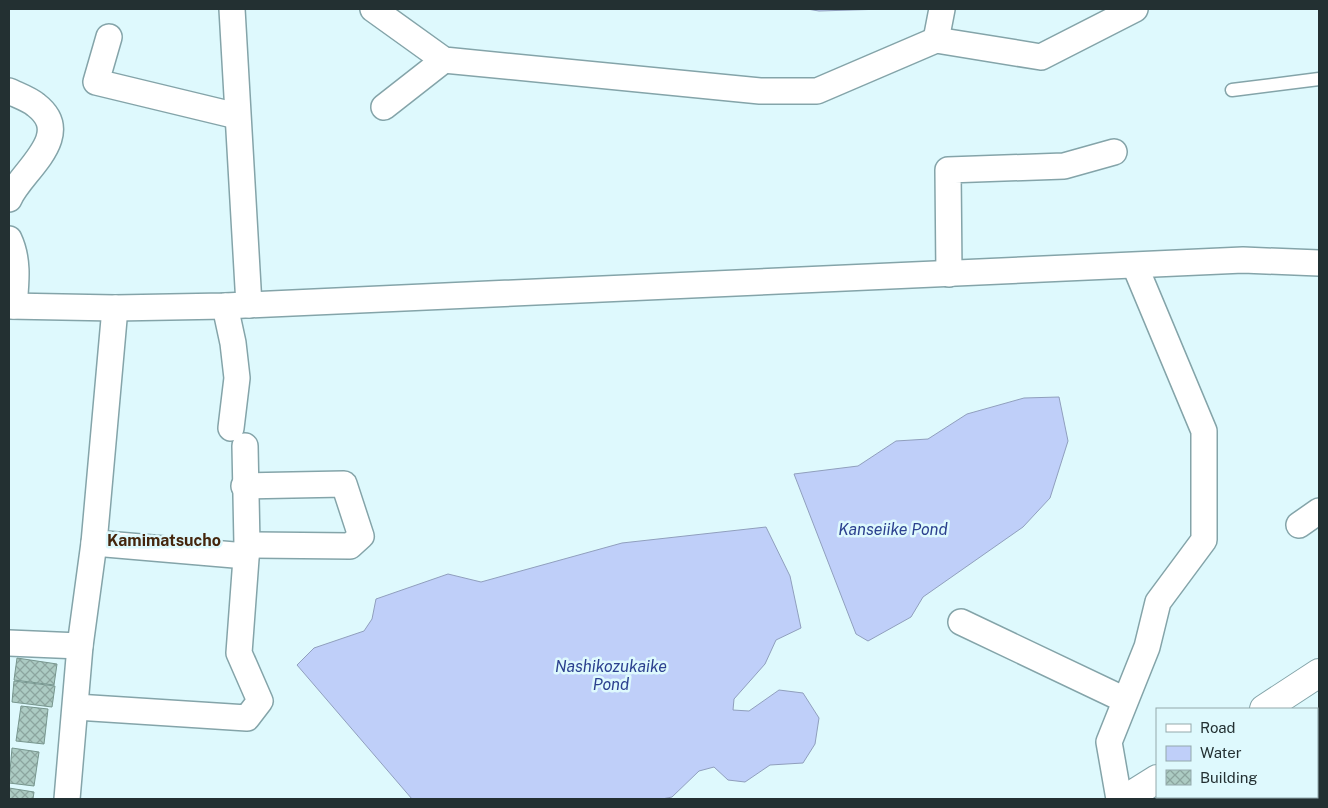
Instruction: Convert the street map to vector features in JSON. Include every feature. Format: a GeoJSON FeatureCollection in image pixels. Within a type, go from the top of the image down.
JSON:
{"type":"FeatureCollection","features":[{"type":"Feature","properties":{"kind":"street"},"geometry":{"type":"LineString","coordinates":[[232,9],[249,305]]}},
{"type":"Feature","properties":{"kind":"street"},"geometry":{"type":"LineString","coordinates":[[373,9],[444,60],[760,91],[817,91],[936,40],[1041,57],[1135,9]]}},
{"type":"Feature","properties":{"kind":"street"},"geometry":{"type":"LineString","coordinates":[[936,40],[942,9]]}},
{"type":"Feature","properties":{"kind":"street"},"geometry":{"type":"LineString","coordinates":[[108,37],[96,82],[237,116]]}},
{"type":"Feature","properties":{"kind":"street"},"geometry":{"type":"LineString","coordinates":[[384,107],[444,60]]}},
{"type":"Feature","properties":{"kind":"street"},"geometry":{"type":"LineString","coordinates":[[9,91],[36,105],[46,117],[50,128],[48,147],[13,190],[9,199]]}},
{"type":"Feature","properties":{"kind":"street"},"geometry":{"type":"LineString","coordinates":[[949,274],[948,170],[1064,166],[1114,152]]}},
{"type":"Feature","properties":{"kind":"street"},"geometry":{"type":"LineString","coordinates":[[9,239],[13,249],[17,273],[12,306],[114,308],[249,305],[1242,260],[1319,263]]}},
{"type":"Feature","properties":{"kind":"street"},"geometry":{"type":"LineString","coordinates":[[1119,799],[1109,742],[1147,647],[1158,602],[1204,540],[1204,431],[1135,266]]}},
{"type":"Feature","properties":{"kind":"street"},"geometry":{"type":"LineString","coordinates":[[76,707],[247,718],[260,701],[239,653],[246,551],[244,486],[238,437],[237,378],[233,343],[225,306]]}},
{"type":"Feature","properties":{"kind":"street"},"geometry":{"type":"LineString","coordinates":[[67,799],[80,646],[94,543],[114,308]]}},
{"type":"Feature","properties":{"kind":"street"},"geometry":{"type":"LineString","coordinates":[[94,543],[246,551],[350,546],[361,536],[344,484],[244,486]]}},
{"type":"Feature","properties":{"kind":"street"},"geometry":{"type":"LineString","coordinates":[[1299,525],[1316,506]]}},
{"type":"Feature","properties":{"kind":"street"},"geometry":{"type":"LineString","coordinates":[[960,622],[1126,700]]}},
{"type":"Feature","properties":{"kind":"street"},"geometry":{"type":"LineString","coordinates":[[9,642],[80,646]]}},
{"type":"Feature","properties":{"kind":"street"},"geometry":{"type":"LineString","coordinates":[[1266,708],[1319,673]]}},
{"type":"Feature","properties":{"kind":"street"},"geometry":{"type":"LineString","coordinates":[[1125,799],[1156,780]]}},
{"type":"Feature","properties":{"kind":"lane"},"geometry":{"type":"LineString","coordinates":[[1232,90],[1319,79]]}},
{"type":"Feature","properties":{"kind":"water"},"geometry":{"type":"Polygon","coordinates":[[[807,9],[885,9],[819,11],[807,9]]]}},
{"type":"Feature","properties":{"kind":"water","name":"Kanseiike Pond"},"geometry":{"type":"Polygon","coordinates":[[[1059,397],[1068,441],[1050,498],[1023,527],[923,597],[911,617],[868,641],[856,634],[794,474],[858,466],[896,441],[928,439],[967,414],[1024,398],[1059,397]]]}},
{"type":"Feature","properties":{"kind":"water","name":"Nashikozukaike Pond"},"geometry":{"type":"Polygon","coordinates":[[[766,527],[790,576],[801,628],[776,640],[765,664],[734,699],[733,710],[749,711],[779,690],[803,693],[819,718],[815,744],[803,763],[770,765],[745,782],[728,780],[714,767],[699,771],[672,797],[662,799],[412,799],[297,665],[314,648],[364,631],[372,619],[376,599],[448,574],[481,582],[622,543],[766,527]]]}},
{"type":"Feature","properties":{"kind":"building"},"geometry":{"type":"Polygon","coordinates":[[[17,658],[57,664],[54,685],[14,680],[17,658]]]}},
{"type":"Feature","properties":{"kind":"building"},"geometry":{"type":"Polygon","coordinates":[[[14,681],[55,686],[52,707],[12,702],[14,681]]]}},
{"type":"Feature","properties":{"kind":"building"},"geometry":{"type":"Polygon","coordinates":[[[21,706],[48,709],[44,744],[16,741],[21,706]]]}},
{"type":"Feature","properties":{"kind":"building"},"geometry":{"type":"Polygon","coordinates":[[[12,748],[39,752],[34,786],[9,783],[12,748]]]}},
{"type":"Feature","properties":{"kind":"building"},"geometry":{"type":"Polygon","coordinates":[[[9,788],[34,792],[33,799],[9,799],[9,788]]]}},
{"type":"Feature","properties":{"kind":"district","name":"Kamimatsucho"},"geometry":{"type":"Point","coordinates":[164,540]}}]}
